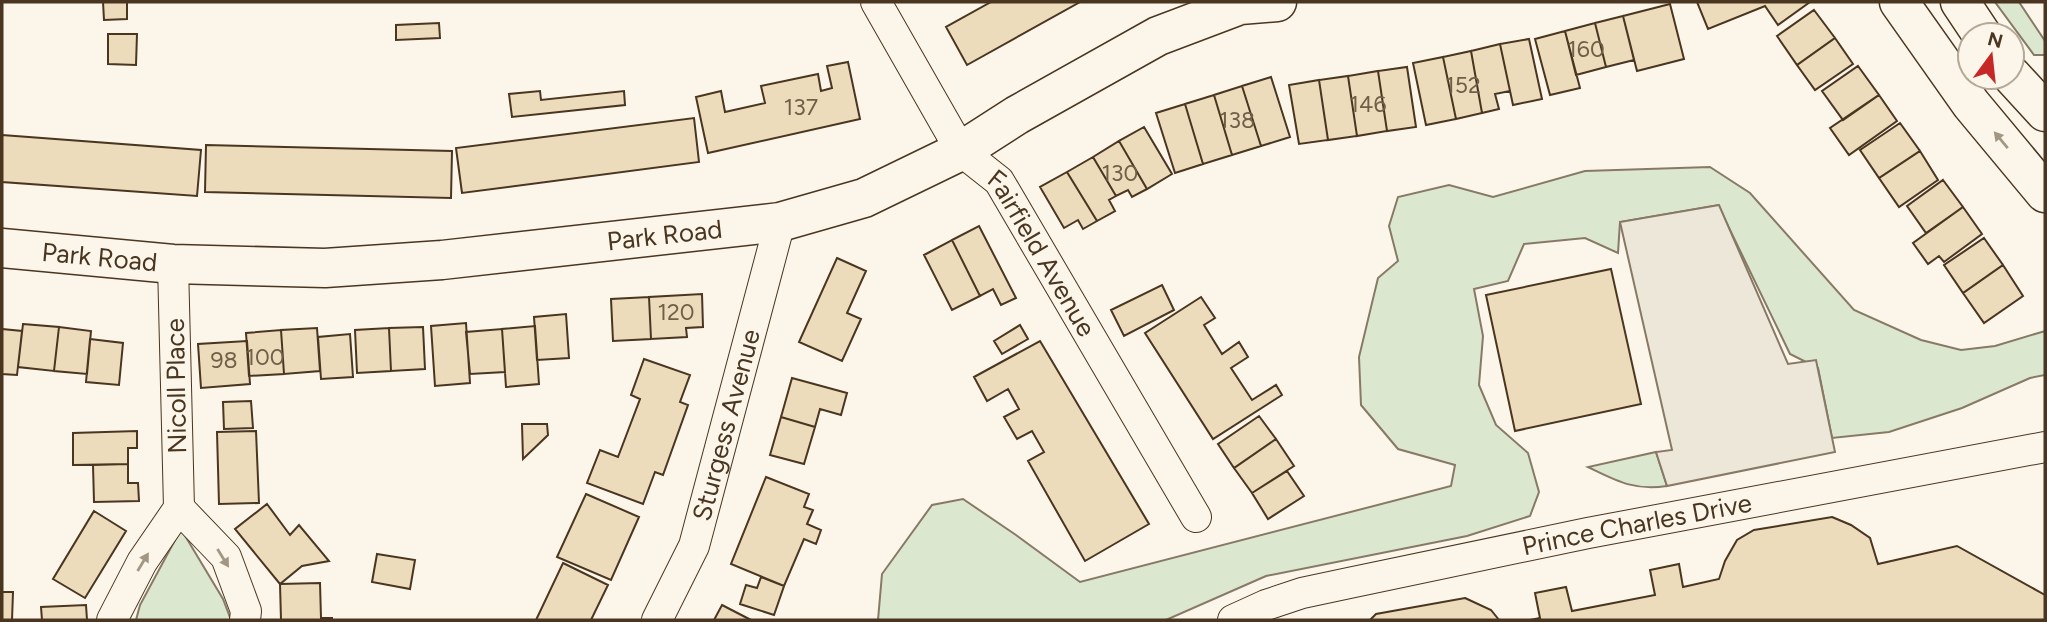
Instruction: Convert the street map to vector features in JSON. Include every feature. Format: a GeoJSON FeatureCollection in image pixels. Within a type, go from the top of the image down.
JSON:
{"type":"FeatureCollection","features":[{"type":"Feature","properties":{"kind":"main road","name":"Park Road"},"geometry":{"type":"LineString","coordinates":[[2,248],[173,264],[338,267],[442,260],[780,222],[864,198],[961,151],[1017,115],[1158,36],[1240,5],[1277,2]]}},
{"type":"Feature","properties":{"kind":"main road"},"geometry":{"type":"LineString","coordinates":[[1899,2],[1971,104],[2045,193]]}},
{"type":"Feature","properties":{"kind":"main road"},"geometry":{"type":"LineString","coordinates":[[1961,2],[1973,21]]}},
{"type":"Feature","properties":{"kind":"main road"},"geometry":{"type":"LineString","coordinates":[[2026,91],[2045,112]]}},
{"type":"Feature","properties":{"kind":"street","name":"Fairfield Avenue"},"geometry":{"type":"LineString","coordinates":[[876,2],[961,151],[999,181],[1196,517]]}},
{"type":"Feature","properties":{"kind":"street","name":"Sturgess Avenue"},"geometry":{"type":"LineString","coordinates":[[657,620],[694,546],[780,222]]}},
{"type":"Feature","properties":{"kind":"street","name":"Nicoll Place"},"geometry":{"type":"LineString","coordinates":[[173,264],[179,508]]}},
{"type":"Feature","properties":{"kind":"street","name":"Prince Charles Drive"},"geometry":{"type":"LineString","coordinates":[[1233,620],[1302,593],[1588,533],[2045,447]]}},
{"type":"Feature","properties":{"kind":"street"},"geometry":{"type":"LineString","coordinates":[[113,620],[142,562],[179,508],[226,557],[246,611],[246,620]]}},
{"type":"Feature","properties":{"kind":"green space"},"geometry":{"type":"Polygon","coordinates":[[[1995,2],[2019,2],[2045,41],[2045,55],[2034,55],[2026,44],[2026,21],[2009,21],[1995,2]]]}},
{"type":"Feature","properties":{"kind":"green space"},"geometry":{"type":"Polygon","coordinates":[[[1710,167],[1750,193],[1854,310],[1921,340],[1961,350],[1995,346],[2045,331],[2045,375],[2030,378],[1962,408],[1889,432],[1832,438],[1818,368],[1790,354],[1718,205],[1620,222],[1618,253],[1585,238],[1524,244],[1508,281],[1474,289],[1483,336],[1479,385],[1496,425],[1528,453],[1539,492],[1530,516],[1467,536],[1266,576],[1166,620],[878,620],[882,574],[932,505],[963,499],[1080,582],[1451,486],[1455,465],[1398,449],[1361,405],[1359,357],[1378,278],[1398,261],[1389,226],[1398,197],[1449,185],[1493,197],[1585,171],[1710,167]]]}},
{"type":"Feature","properties":{"kind":"green space"},"geometry":{"type":"Polygon","coordinates":[[[1656,452],[1667,486],[1635,486],[1588,467],[1656,452]]]}},
{"type":"Feature","properties":{"kind":"green space"},"geometry":{"type":"Polygon","coordinates":[[[181,529],[223,599],[231,620],[136,620],[140,605],[181,529]]]}},
{"type":"Feature","properties":{"kind":"shaded area"},"geometry":{"type":"Polygon","coordinates":[[[1719,205],[1788,364],[1816,360],[1835,452],[1667,486],[1656,452],[1672,450],[1620,222],[1719,205]]]}},
{"type":"Feature","properties":{"kind":"building"},"geometry":{"type":"Polygon","coordinates":[[[103,2],[127,2],[127,19],[104,20],[103,2]]]}},
{"type":"Feature","properties":{"kind":"building"},"geometry":{"type":"Polygon","coordinates":[[[991,2],[1080,2],[967,65],[946,27],[991,2]]]}},
{"type":"Feature","properties":{"kind":"building"},"geometry":{"type":"Polygon","coordinates":[[[1697,2],[1810,2],[1778,25],[1765,6],[1708,29],[1697,2]]]}},
{"type":"Feature","properties":{"kind":"building"},"geometry":{"type":"Polygon","coordinates":[[[1670,4],[1684,59],[1637,71],[1623,16],[1670,4]]]}},
{"type":"Feature","properties":{"kind":"building"},"geometry":{"type":"Polygon","coordinates":[[[1814,10],[1835,38],[1797,65],[1777,36],[1814,10]]]}},
{"type":"Feature","properties":{"kind":"building"},"geometry":{"type":"Polygon","coordinates":[[[1623,16],[1634,60],[1606,67],[1595,23],[1623,16]]]}},
{"type":"Feature","properties":{"kind":"building"},"geometry":{"type":"Polygon","coordinates":[[[439,23],[440,38],[396,40],[396,25],[439,23]]]}},
{"type":"Feature","properties":{"kind":"building"},"geometry":{"type":"Polygon","coordinates":[[[1595,23],[1606,67],[1576,75],[1565,31],[1595,23]]]}},
{"type":"Feature","properties":{"kind":"building"},"geometry":{"type":"Polygon","coordinates":[[[1565,31],[1580,88],[1550,95],[1535,39],[1565,31]]]}},
{"type":"Feature","properties":{"kind":"building"},"geometry":{"type":"Polygon","coordinates":[[[108,34],[137,34],[136,65],[108,64],[108,34]]]}},
{"type":"Feature","properties":{"kind":"building"},"geometry":{"type":"Polygon","coordinates":[[[1835,38],[1853,64],[1815,90],[1797,65],[1835,38]]]}},
{"type":"Feature","properties":{"kind":"building"},"geometry":{"type":"Polygon","coordinates":[[[1529,39],[1542,99],[1513,105],[1500,44],[1529,39]]]}},
{"type":"Feature","properties":{"kind":"building"},"geometry":{"type":"Polygon","coordinates":[[[1500,44],[1510,91],[1495,94],[1499,109],[1482,113],[1471,51],[1500,44]]]}},
{"type":"Feature","properties":{"kind":"building"},"geometry":{"type":"Polygon","coordinates":[[[1471,51],[1482,113],[1456,119],[1443,57],[1471,51]]]}},
{"type":"Feature","properties":{"kind":"building"},"geometry":{"type":"Polygon","coordinates":[[[1443,57],[1456,119],[1426,125],[1413,63],[1443,57]]]}},
{"type":"Feature","properties":{"kind":"building"},"geometry":{"type":"Polygon","coordinates":[[[848,62],[860,119],[708,153],[696,97],[721,91],[725,112],[765,103],[761,86],[818,74],[821,91],[832,88],[827,66],[848,62]]]}},
{"type":"Feature","properties":{"kind":"building"},"geometry":{"type":"Polygon","coordinates":[[[1858,66],[1879,95],[1843,120],[1822,91],[1858,66]]]}},
{"type":"Feature","properties":{"kind":"building"},"geometry":{"type":"Polygon","coordinates":[[[1407,67],[1416,127],[1387,131],[1378,71],[1407,67]]]}},
{"type":"Feature","properties":{"kind":"building"},"geometry":{"type":"Polygon","coordinates":[[[1378,71],[1387,131],[1357,136],[1348,76],[1378,71]]]}},
{"type":"Feature","properties":{"kind":"building"},"geometry":{"type":"Polygon","coordinates":[[[1348,76],[1357,136],[1328,140],[1319,80],[1348,76]]]}},
{"type":"Feature","properties":{"kind":"building"},"geometry":{"type":"Polygon","coordinates":[[[1271,77],[1290,137],[1261,146],[1242,86],[1271,77]]]}},
{"type":"Feature","properties":{"kind":"building"},"geometry":{"type":"Polygon","coordinates":[[[1319,80],[1328,140],[1299,144],[1289,85],[1319,80]]]}},
{"type":"Feature","properties":{"kind":"building"},"geometry":{"type":"Polygon","coordinates":[[[1242,86],[1261,146],[1232,155],[1214,95],[1242,86]]]}},
{"type":"Feature","properties":{"kind":"building"},"geometry":{"type":"Polygon","coordinates":[[[540,91],[541,100],[624,91],[625,105],[512,117],[509,94],[540,91]]]}},
{"type":"Feature","properties":{"kind":"building"},"geometry":{"type":"Polygon","coordinates":[[[1214,95],[1232,155],[1203,164],[1185,104],[1214,95]]]}},
{"type":"Feature","properties":{"kind":"building"},"geometry":{"type":"Polygon","coordinates":[[[1879,95],[1897,121],[1849,155],[1830,128],[1879,95]]]}},
{"type":"Feature","properties":{"kind":"building"},"geometry":{"type":"Polygon","coordinates":[[[1185,104],[1203,164],[1175,173],[1156,113],[1185,104]]]}},
{"type":"Feature","properties":{"kind":"building"},"geometry":{"type":"Polygon","coordinates":[[[694,118],[699,162],[462,193],[456,148],[694,118]]]}},
{"type":"Feature","properties":{"kind":"building"},"geometry":{"type":"Polygon","coordinates":[[[1900,123],[1920,151],[1879,178],[1860,150],[1900,123]]]}},
{"type":"Feature","properties":{"kind":"building"},"geometry":{"type":"Polygon","coordinates":[[[1144,127],[1172,174],[1147,189],[1119,141],[1144,127]]]}},
{"type":"Feature","properties":{"kind":"building"},"geometry":{"type":"Polygon","coordinates":[[[2,135],[201,150],[197,196],[2,182],[2,135]]]}},
{"type":"Feature","properties":{"kind":"building"},"geometry":{"type":"Polygon","coordinates":[[[1119,141],[1147,189],[1132,197],[1128,190],[1116,196],[1093,157],[1119,141]]]}},
{"type":"Feature","properties":{"kind":"building"},"geometry":{"type":"Polygon","coordinates":[[[206,145],[452,151],[451,198],[205,192],[206,145]]]}},
{"type":"Feature","properties":{"kind":"building"},"geometry":{"type":"Polygon","coordinates":[[[1920,151],[1938,180],[1899,207],[1879,178],[1920,151]]]}},
{"type":"Feature","properties":{"kind":"building"},"geometry":{"type":"Polygon","coordinates":[[[1093,157],[1116,196],[1109,200],[1115,211],[1097,221],[1067,172],[1093,157]]]}},
{"type":"Feature","properties":{"kind":"building"},"geometry":{"type":"Polygon","coordinates":[[[1067,172],[1097,221],[1083,229],[1078,220],[1064,228],[1040,187],[1067,172]]]}},
{"type":"Feature","properties":{"kind":"building"},"geometry":{"type":"Polygon","coordinates":[[[1943,180],[1963,207],[1926,233],[1907,206],[1943,180]]]}},
{"type":"Feature","properties":{"kind":"building"},"geometry":{"type":"Polygon","coordinates":[[[1963,207],[1982,234],[1944,262],[1939,256],[1928,264],[1913,243],[1963,207]]]}},
{"type":"Feature","properties":{"kind":"building"},"geometry":{"type":"Polygon","coordinates":[[[979,226],[1016,298],[1001,305],[993,289],[980,296],[952,240],[979,226]]]}},
{"type":"Feature","properties":{"kind":"building"},"geometry":{"type":"Polygon","coordinates":[[[1984,238],[2003,265],[1963,293],[1944,265],[1984,238]]]}},
{"type":"Feature","properties":{"kind":"building"},"geometry":{"type":"Polygon","coordinates":[[[952,240],[980,296],[952,310],[924,255],[952,240]]]}},
{"type":"Feature","properties":{"kind":"building"},"geometry":{"type":"Polygon","coordinates":[[[837,258],[866,271],[847,313],[861,319],[842,361],[799,342],[837,258]]]}},
{"type":"Feature","properties":{"kind":"building"},"geometry":{"type":"Polygon","coordinates":[[[2003,265],[2023,296],[1984,323],[1963,293],[2003,265]]]}},
{"type":"Feature","properties":{"kind":"building"},"geometry":{"type":"Polygon","coordinates":[[[1611,269],[1641,404],[1515,431],[1486,295],[1611,269]]]}},
{"type":"Feature","properties":{"kind":"building"},"geometry":{"type":"Polygon","coordinates":[[[1162,285],[1174,310],[1124,336],[1111,310],[1162,285]]]}},
{"type":"Feature","properties":{"kind":"building"},"geometry":{"type":"Polygon","coordinates":[[[702,294],[703,327],[686,328],[687,337],[651,339],[649,297],[702,294]]]}},
{"type":"Feature","properties":{"kind":"building"},"geometry":{"type":"Polygon","coordinates":[[[649,297],[651,339],[613,341],[611,299],[649,297]]]}},
{"type":"Feature","properties":{"kind":"building"},"geometry":{"type":"Polygon","coordinates":[[[1201,297],[1215,318],[1204,325],[1222,354],[1239,342],[1248,357],[1231,368],[1252,400],[1276,385],[1282,395],[1213,439],[1145,333],[1201,297]]]}},
{"type":"Feature","properties":{"kind":"building"},"geometry":{"type":"Polygon","coordinates":[[[566,314],[569,358],[537,360],[534,317],[566,314]]]}},
{"type":"Feature","properties":{"kind":"building"},"geometry":{"type":"Polygon","coordinates":[[[466,323],[470,383],[435,386],[431,326],[466,323]]]}},
{"type":"Feature","properties":{"kind":"building"},"geometry":{"type":"Polygon","coordinates":[[[23,324],[59,327],[54,371],[18,367],[23,324]]]}},
{"type":"Feature","properties":{"kind":"building"},"geometry":{"type":"Polygon","coordinates":[[[1020,325],[1028,339],[1002,354],[994,341],[1020,325]]]}},
{"type":"Feature","properties":{"kind":"building"},"geometry":{"type":"Polygon","coordinates":[[[535,326],[539,384],[506,387],[502,329],[535,326]]]}},
{"type":"Feature","properties":{"kind":"building"},"geometry":{"type":"Polygon","coordinates":[[[59,327],[91,331],[87,374],[54,371],[59,327]]]}},
{"type":"Feature","properties":{"kind":"building"},"geometry":{"type":"Polygon","coordinates":[[[423,327],[425,369],[391,371],[389,328],[423,327]]]}},
{"type":"Feature","properties":{"kind":"building"},"geometry":{"type":"Polygon","coordinates":[[[317,328],[320,371],[284,374],[281,330],[317,328]]]}},
{"type":"Feature","properties":{"kind":"building"},"geometry":{"type":"Polygon","coordinates":[[[389,328],[391,371],[357,373],[355,330],[389,328]]]}},
{"type":"Feature","properties":{"kind":"building"},"geometry":{"type":"Polygon","coordinates":[[[2,329],[22,331],[17,375],[2,374],[2,329]]]}},
{"type":"Feature","properties":{"kind":"building"},"geometry":{"type":"Polygon","coordinates":[[[502,329],[505,372],[470,374],[466,332],[502,329]]]}},
{"type":"Feature","properties":{"kind":"building"},"geometry":{"type":"Polygon","coordinates":[[[281,330],[284,374],[249,376],[246,333],[281,330]]]}},
{"type":"Feature","properties":{"kind":"building"},"geometry":{"type":"Polygon","coordinates":[[[350,334],[353,377],[321,379],[318,337],[350,334]]]}},
{"type":"Feature","properties":{"kind":"building"},"geometry":{"type":"Polygon","coordinates":[[[90,339],[123,343],[119,385],[86,382],[90,339]]]}},
{"type":"Feature","properties":{"kind":"building"},"geometry":{"type":"Polygon","coordinates":[[[247,341],[250,384],[201,388],[198,344],[247,341]]]}},
{"type":"Feature","properties":{"kind":"building"},"geometry":{"type":"Polygon","coordinates":[[[1040,341],[1149,524],[1085,561],[1028,461],[1044,452],[1032,431],[1017,439],[1004,417],[1019,409],[1008,389],[987,401],[974,377],[1040,341]]]}},
{"type":"Feature","properties":{"kind":"building"},"geometry":{"type":"Polygon","coordinates":[[[644,359],[690,375],[680,402],[688,405],[663,475],[655,472],[643,504],[587,483],[600,450],[618,457],[640,399],[631,395],[644,359]]]}},
{"type":"Feature","properties":{"kind":"building"},"geometry":{"type":"Polygon","coordinates":[[[792,378],[847,393],[841,415],[820,409],[815,427],[781,417],[792,378]]]}},
{"type":"Feature","properties":{"kind":"building"},"geometry":{"type":"Polygon","coordinates":[[[251,401],[253,428],[224,429],[223,402],[251,401]]]}},
{"type":"Feature","properties":{"kind":"building"},"geometry":{"type":"Polygon","coordinates":[[[1259,416],[1276,439],[1234,468],[1218,444],[1259,416]]]}},
{"type":"Feature","properties":{"kind":"building"},"geometry":{"type":"Polygon","coordinates":[[[781,417],[815,427],[804,464],[770,455],[781,417]]]}},
{"type":"Feature","properties":{"kind":"building"},"geometry":{"type":"Polygon","coordinates":[[[522,424],[547,424],[548,435],[523,459],[522,424]]]}},
{"type":"Feature","properties":{"kind":"building"},"geometry":{"type":"Polygon","coordinates":[[[137,431],[137,448],[128,448],[128,464],[73,465],[73,433],[137,431]]]}},
{"type":"Feature","properties":{"kind":"building"},"geometry":{"type":"Polygon","coordinates":[[[256,431],[259,503],[219,504],[217,432],[256,431]]]}},
{"type":"Feature","properties":{"kind":"building"},"geometry":{"type":"Polygon","coordinates":[[[1276,439],[1294,466],[1252,493],[1234,468],[1276,439]]]}},
{"type":"Feature","properties":{"kind":"building"},"geometry":{"type":"Polygon","coordinates":[[[128,464],[128,483],[138,483],[139,501],[94,502],[93,465],[128,464]]]}},
{"type":"Feature","properties":{"kind":"building"},"geometry":{"type":"Polygon","coordinates":[[[1287,471],[1304,496],[1268,519],[1252,493],[1287,471]]]}},
{"type":"Feature","properties":{"kind":"building"},"geometry":{"type":"Polygon","coordinates":[[[766,477],[809,494],[804,507],[813,510],[807,524],[821,530],[816,544],[804,539],[784,586],[731,564],[766,477]]]}},
{"type":"Feature","properties":{"kind":"building"},"geometry":{"type":"Polygon","coordinates":[[[586,494],[639,517],[611,580],[557,557],[586,494]]]}},
{"type":"Feature","properties":{"kind":"building"},"geometry":{"type":"Polygon","coordinates":[[[267,504],[290,535],[299,525],[329,561],[302,566],[280,584],[235,529],[267,504]]]}},
{"type":"Feature","properties":{"kind":"building"},"geometry":{"type":"Polygon","coordinates":[[[94,511],[126,531],[85,598],[53,579],[94,511]]]}},
{"type":"Feature","properties":{"kind":"building"},"geometry":{"type":"Polygon","coordinates":[[[1832,517],[1851,525],[1870,538],[1878,564],[1957,546],[2045,595],[2045,620],[1530,620],[1540,618],[1535,593],[1566,587],[1572,611],[1655,595],[1650,570],[1679,564],[1683,587],[1719,579],[1737,540],[1754,530],[1832,517]]]}},
{"type":"Feature","properties":{"kind":"building"},"geometry":{"type":"Polygon","coordinates":[[[377,554],[415,560],[410,589],[372,582],[377,554]]]}},
{"type":"Feature","properties":{"kind":"building"},"geometry":{"type":"Polygon","coordinates":[[[563,563],[608,585],[591,620],[536,620],[563,563]]]}},
{"type":"Feature","properties":{"kind":"building"},"geometry":{"type":"Polygon","coordinates":[[[761,577],[784,586],[774,615],[740,604],[746,585],[757,588],[761,577]]]}},
{"type":"Feature","properties":{"kind":"building"},"geometry":{"type":"Polygon","coordinates":[[[320,583],[321,618],[332,620],[281,620],[280,584],[320,583]]]}},
{"type":"Feature","properties":{"kind":"building"},"geometry":{"type":"Polygon","coordinates":[[[2,592],[13,592],[12,620],[2,620],[2,592]]]}},
{"type":"Feature","properties":{"kind":"building"},"geometry":{"type":"Polygon","coordinates":[[[1465,598],[1491,610],[1499,620],[1370,620],[1376,614],[1465,598]]]}},
{"type":"Feature","properties":{"kind":"building"},"geometry":{"type":"Polygon","coordinates":[[[86,605],[87,620],[42,620],[41,607],[86,605]]]}},
{"type":"Feature","properties":{"kind":"building"},"geometry":{"type":"Polygon","coordinates":[[[722,605],[751,620],[714,620],[722,605]]]}}]}
